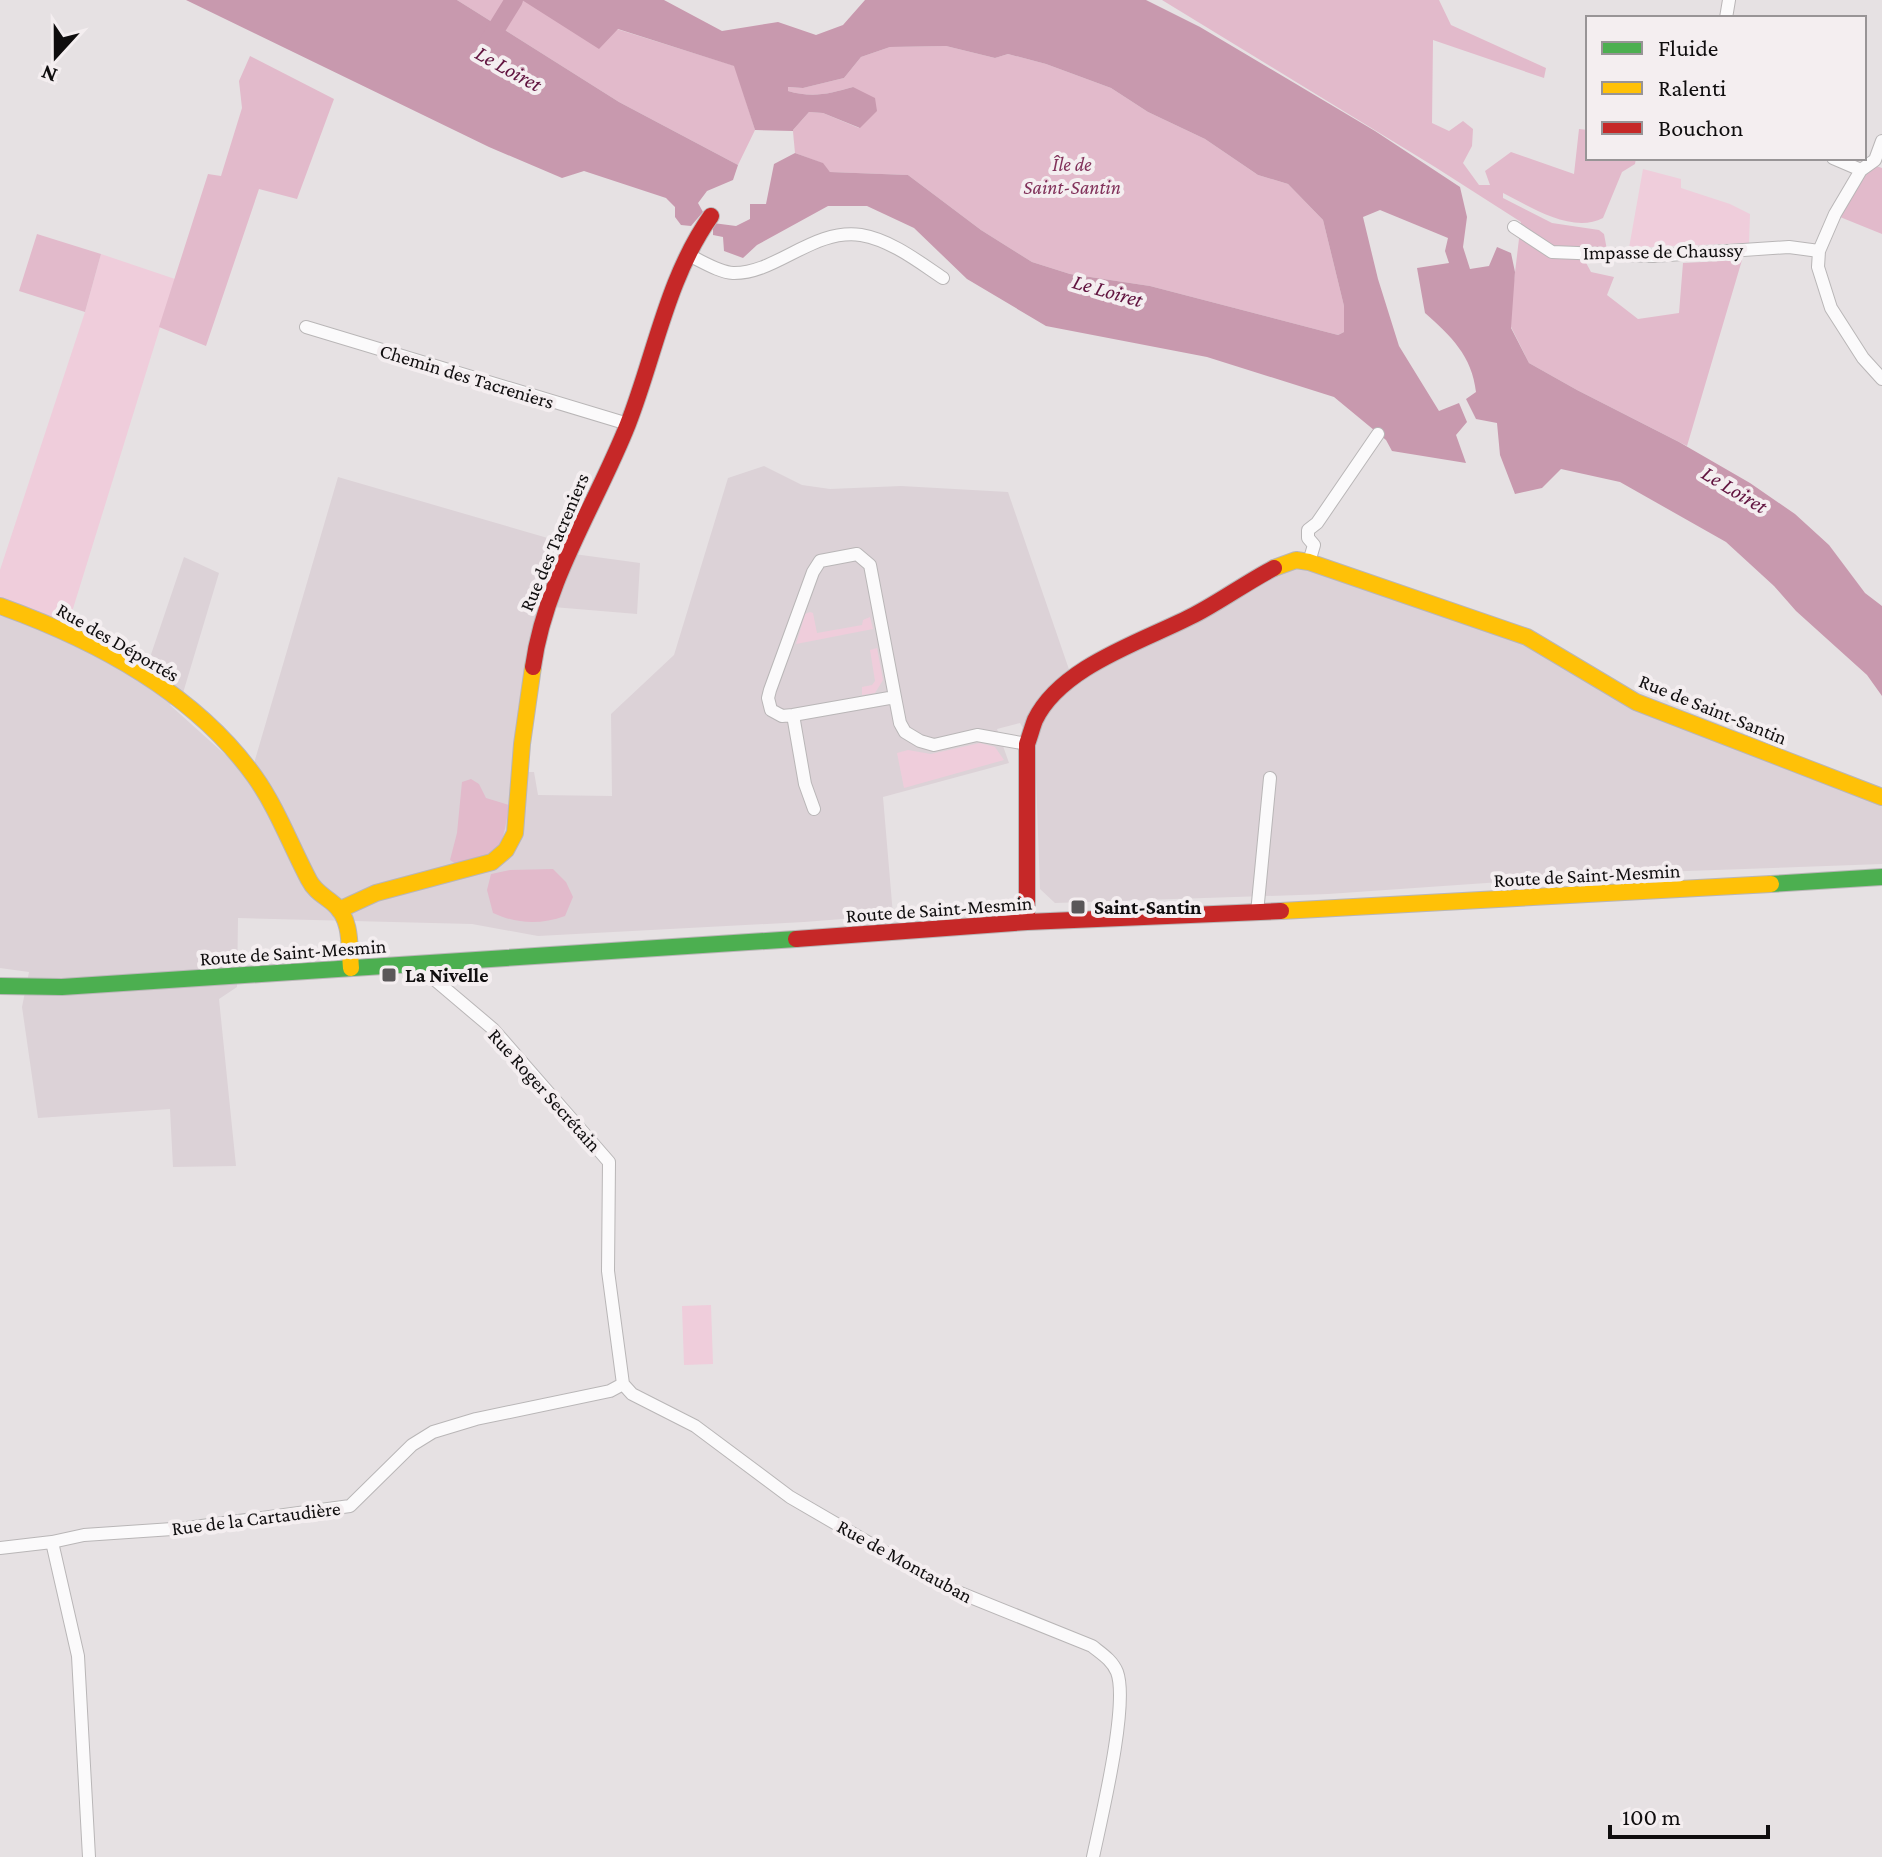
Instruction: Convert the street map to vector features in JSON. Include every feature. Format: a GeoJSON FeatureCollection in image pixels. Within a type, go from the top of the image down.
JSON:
{"type":"FeatureCollection","features":[{"type":"Feature","properties":{"kind":"street"},"geometry":{"type":"LineString","coordinates":[[1882,141],[1878,161],[1861,170],[1835,214],[1819,251],[1820,280],[1831,308],[1863,358],[1882,379]]}},
{"type":"Feature","properties":{"kind":"street"},"geometry":{"type":"LineString","coordinates":[[1838,160],[1861,170]]}},
{"type":"Feature","properties":{"kind":"street","name":"Rue des Tacreniers"},"geometry":{"type":"LineString","coordinates":[[339,910],[376,893],[492,862],[506,853],[511,845],[538,632],[555,584],[628,424],[668,302],[706,222]]}},
{"type":"Feature","properties":{"kind":"street","name":"Impasse de Chaussy"},"geometry":{"type":"LineString","coordinates":[[1514,227],[1552,252],[1653,256],[1789,247],[1819,251]]}},
{"type":"Feature","properties":{"kind":"street"},"geometry":{"type":"LineString","coordinates":[[688,255],[722,271],[736,273],[770,264],[824,238],[863,235],[914,258],[943,278]]}},
{"type":"Feature","properties":{"kind":"street","name":"Chemin des Tacreniers"},"geometry":{"type":"LineString","coordinates":[[306,327],[628,424]]}},
{"type":"Feature","properties":{"kind":"street"},"geometry":{"type":"LineString","coordinates":[[1027,922],[1027,744],[1034,719],[1044,705],[1090,667],[1290,562],[1309,562],[1314,545],[1308,538],[1308,530],[1317,523],[1378,434]]}},
{"type":"Feature","properties":{"kind":"street"},"geometry":{"type":"LineString","coordinates":[[895,697],[793,715],[782,716],[771,710],[770,690],[820,561],[849,554],[863,557],[870,565],[900,723],[905,732],[934,745],[977,735],[1027,744]]}},
{"type":"Feature","properties":{"kind":"street","name":"Rue de Saint-Santin"},"geometry":{"type":"LineString","coordinates":[[1309,562],[1527,637],[1636,702],[1882,797]]}},
{"type":"Feature","properties":{"kind":"street","name":"Rue des Déportés"},"geometry":{"type":"LineString","coordinates":[[0,606],[29,615],[131,668],[193,712],[254,776],[315,891],[339,910]]}},
{"type":"Feature","properties":{"kind":"street"},"geometry":{"type":"LineString","coordinates":[[793,715],[805,784],[814,809]]}},
{"type":"Feature","properties":{"kind":"street"},"geometry":{"type":"LineString","coordinates":[[1257,913],[1270,778]]}},
{"type":"Feature","properties":{"kind":"street","name":"Route de Saint-Mesmin"},"geometry":{"type":"LineString","coordinates":[[0,986],[62,987],[1027,922],[1257,913],[1882,877]]}},
{"type":"Feature","properties":{"kind":"street"},"geometry":{"type":"LineString","coordinates":[[339,910],[347,928],[351,968]]}},
{"type":"Feature","properties":{"kind":"street","name":"Rue Roger Secrétain"},"geometry":{"type":"LineString","coordinates":[[425,964],[428,974],[493,1029],[609,1162],[608,1271],[623,1384]]}},
{"type":"Feature","properties":{"kind":"street","name":"Rue de la Cartaudière"},"geometry":{"type":"LineString","coordinates":[[0,1548],[84,1535],[187,1528],[350,1506],[412,1445],[433,1432],[476,1419],[610,1391],[623,1384]]}},
{"type":"Feature","properties":{"kind":"street","name":"Rue de Montauban"},"geometry":{"type":"LineString","coordinates":[[623,1384],[641,1400],[695,1426],[790,1497],[943,1586],[1092,1646],[1111,1661],[1117,1672],[1121,1699],[1093,1857]]}},
{"type":"Feature","properties":{"kind":"street"},"geometry":{"type":"LineString","coordinates":[[52,1542],[78,1656],[89,1857]]}},
{"type":"Feature","properties":{"kind":"shaded area"},"geometry":{"type":"Polygon","coordinates":[[[1643,169],[1681,179],[1681,188],[1750,214],[1749,243],[1629,248],[1643,169]]]}},
{"type":"Feature","properties":{"kind":"shaded area"},"geometry":{"type":"Polygon","coordinates":[[[101,254],[175,279],[67,628],[0,600],[0,570],[85,312],[101,254]]]}},
{"type":"Feature","properties":{"kind":"shaded area"},"geometry":{"type":"Polygon","coordinates":[[[764,466],[802,485],[830,489],[901,486],[1008,492],[1074,684],[1300,564],[1527,637],[1636,702],[1882,802],[1882,864],[1630,873],[1328,894],[1055,903],[1040,889],[1035,749],[1020,723],[997,729],[1009,763],[883,797],[893,915],[538,936],[472,924],[238,918],[237,987],[219,999],[236,1166],[173,1167],[170,1109],[38,1118],[22,1007],[29,972],[0,968],[0,616],[23,621],[61,636],[142,681],[184,557],[219,573],[183,693],[170,705],[250,777],[338,477],[558,541],[574,554],[640,563],[637,614],[541,606],[525,772],[534,772],[538,795],[612,796],[611,714],[674,655],[728,478],[764,466]]]}},
{"type":"Feature","properties":{"kind":"shaded area"},"geometry":{"type":"Polygon","coordinates":[[[813,613],[817,633],[862,625],[863,620],[870,617],[873,629],[796,644],[805,614],[813,613]]]}},
{"type":"Feature","properties":{"kind":"shaded area"},"geometry":{"type":"Polygon","coordinates":[[[877,648],[883,680],[875,693],[862,695],[862,687],[875,681],[870,650],[877,648]]]}},
{"type":"Feature","properties":{"kind":"shaded area"},"geometry":{"type":"Polygon","coordinates":[[[980,743],[995,747],[1004,760],[904,788],[897,753],[908,750],[931,754],[980,743]]]}},
{"type":"Feature","properties":{"kind":"shaded area"},"geometry":{"type":"Polygon","coordinates":[[[711,1305],[713,1364],[684,1365],[682,1306],[711,1305]]]}},
{"type":"Feature","properties":{"kind":"green space"},"geometry":{"type":"Polygon","coordinates":[[[457,0],[524,0],[735,66],[755,130],[738,165],[619,102],[457,0]]]}},
{"type":"Feature","properties":{"kind":"green space"},"geometry":{"type":"Polygon","coordinates":[[[1162,0],[1439,0],[1451,25],[1546,68],[1544,78],[1433,40],[1432,123],[1449,131],[1463,121],[1473,129],[1472,146],[1463,163],[1479,185],[1490,185],[1485,171],[1511,152],[1574,174],[1579,129],[1586,130],[1586,160],[1636,160],[1635,164],[1622,172],[1603,218],[1591,222],[1565,221],[1503,193],[1503,198],[1552,223],[1599,230],[1604,234],[1607,250],[1584,259],[1591,272],[1614,277],[1607,295],[1638,319],[1679,313],[1683,263],[1742,260],[1687,446],[1529,363],[1509,323],[1521,222],[1162,0]]]}},
{"type":"Feature","properties":{"kind":"green space","name":"Île de Saint-Santin"},"geometry":{"type":"Polygon","coordinates":[[[946,46],[995,58],[1008,54],[1046,64],[1111,88],[1148,112],[1205,139],[1258,175],[1288,184],[1323,220],[1344,306],[1344,332],[1338,335],[1150,286],[1070,274],[1032,262],[981,230],[908,175],[830,172],[822,163],[795,153],[793,130],[809,112],[823,113],[859,128],[853,87],[813,95],[788,91],[787,87],[803,88],[844,78],[861,57],[890,47],[946,46]]]}},
{"type":"Feature","properties":{"kind":"green space"},"geometry":{"type":"Polygon","coordinates":[[[250,56],[334,99],[297,199],[259,189],[206,346],[159,327],[208,174],[221,176],[242,108],[239,81],[250,56]]]}},
{"type":"Feature","properties":{"kind":"green space"},"geometry":{"type":"Polygon","coordinates":[[[1870,164],[1882,168],[1882,234],[1840,217],[1870,164]]]}},
{"type":"Feature","properties":{"kind":"green space"},"geometry":{"type":"Polygon","coordinates":[[[37,234],[101,254],[85,312],[19,291],[37,234]]]}},
{"type":"Feature","properties":{"kind":"green space"},"geometry":{"type":"Polygon","coordinates":[[[471,779],[479,784],[486,798],[509,805],[498,846],[460,867],[450,860],[457,833],[462,782],[471,779]]]}},
{"type":"Feature","properties":{"kind":"green space"},"geometry":{"type":"Polygon","coordinates":[[[553,869],[566,882],[573,897],[565,916],[529,922],[493,913],[487,890],[491,874],[510,870],[553,869]]]}},
{"type":"Feature","properties":{"kind":"water","name":"Le Loiret"},"geometry":{"type":"Polygon","coordinates":[[[186,0],[457,0],[619,102],[738,165],[733,180],[707,191],[698,203],[703,212],[691,226],[681,225],[675,217],[675,207],[666,198],[584,171],[562,178],[489,147],[186,0]]]}},
{"type":"Feature","properties":{"kind":"water","name":"Le Loiret"},"geometry":{"type":"Polygon","coordinates":[[[522,0],[664,0],[722,31],[778,22],[816,35],[843,25],[865,0],[1146,0],[1200,27],[1375,131],[1460,187],[1467,217],[1463,247],[1470,269],[1489,266],[1497,247],[1511,253],[1515,272],[1511,328],[1529,363],[1750,483],[1795,514],[1829,545],[1865,593],[1882,606],[1882,696],[1867,675],[1726,542],[1620,482],[1561,469],[1542,488],[1515,494],[1500,455],[1497,423],[1476,419],[1466,399],[1476,392],[1465,357],[1452,339],[1425,313],[1417,268],[1449,263],[1445,251],[1448,238],[1380,210],[1363,217],[1399,346],[1439,411],[1459,403],[1467,422],[1456,435],[1466,463],[1392,451],[1386,440],[1334,397],[1207,357],[1046,326],[967,279],[914,228],[867,206],[828,206],[757,245],[743,258],[724,251],[723,237],[713,235],[713,223],[736,226],[750,219],[750,204],[766,204],[774,164],[795,153],[793,131],[755,130],[734,66],[618,29],[599,49],[522,0]],[[946,46],[890,47],[861,57],[844,78],[803,88],[788,87],[788,91],[813,95],[853,87],[875,98],[877,111],[860,128],[823,113],[809,112],[793,130],[795,153],[823,163],[830,172],[908,175],[981,230],[1032,262],[1070,274],[1150,286],[1338,335],[1344,332],[1344,306],[1323,220],[1288,184],[1258,175],[1205,139],[1148,112],[1111,88],[1046,64],[1008,54],[995,58],[946,46]]]}},
{"type":"Feature","properties":{"kind":"waterway","name":"Le Loiret"},"geometry":{"type":"LineString","coordinates":[[485,47],[514,0]]}},
{"type":"Feature","properties":{"kind":"traffic: fast"},"geometry":{"type":"LineString","coordinates":[[1771,884],[1882,877]]}},
{"type":"Feature","properties":{"kind":"traffic: fast"},"geometry":{"type":"LineString","coordinates":[[0,986],[62,987],[796,939]]}},
{"type":"Feature","properties":{"kind":"traffic: slow"},"geometry":{"type":"LineString","coordinates":[[1274,568],[1296,560],[1309,562],[1527,637],[1636,702],[1882,797]]}},
{"type":"Feature","properties":{"kind":"traffic: slow"},"geometry":{"type":"LineString","coordinates":[[0,606],[71,635],[141,673],[173,695],[231,747],[263,789],[311,884],[335,905],[344,918],[349,934],[351,968]]}},
{"type":"Feature","properties":{"kind":"traffic: slow"},"geometry":{"type":"LineString","coordinates":[[339,910],[376,893],[492,862],[506,850],[515,833],[522,744],[533,667]]}},
{"type":"Feature","properties":{"kind":"traffic: slow"},"geometry":{"type":"LineString","coordinates":[[1281,911],[1771,884]]}},
{"type":"Feature","properties":{"kind":"traffic: jam"},"geometry":{"type":"LineString","coordinates":[[533,667],[539,635],[560,573],[628,424],[683,265],[711,216]]}},
{"type":"Feature","properties":{"kind":"traffic: jam"},"geometry":{"type":"LineString","coordinates":[[1027,922],[1027,744],[1035,720],[1047,701],[1064,684],[1106,657],[1194,615],[1274,568]]}},
{"type":"Feature","properties":{"kind":"traffic: jam"},"geometry":{"type":"LineString","coordinates":[[796,939],[1027,922],[1281,911]]}},
{"type":"Feature","properties":{"kind":"place","name":"Saint-Santin"},"geometry":{"type":"Point","coordinates":[1078,907]}},
{"type":"Feature","properties":{"kind":"place","name":"La Nivelle"},"geometry":{"type":"Point","coordinates":[389,975]}}]}
